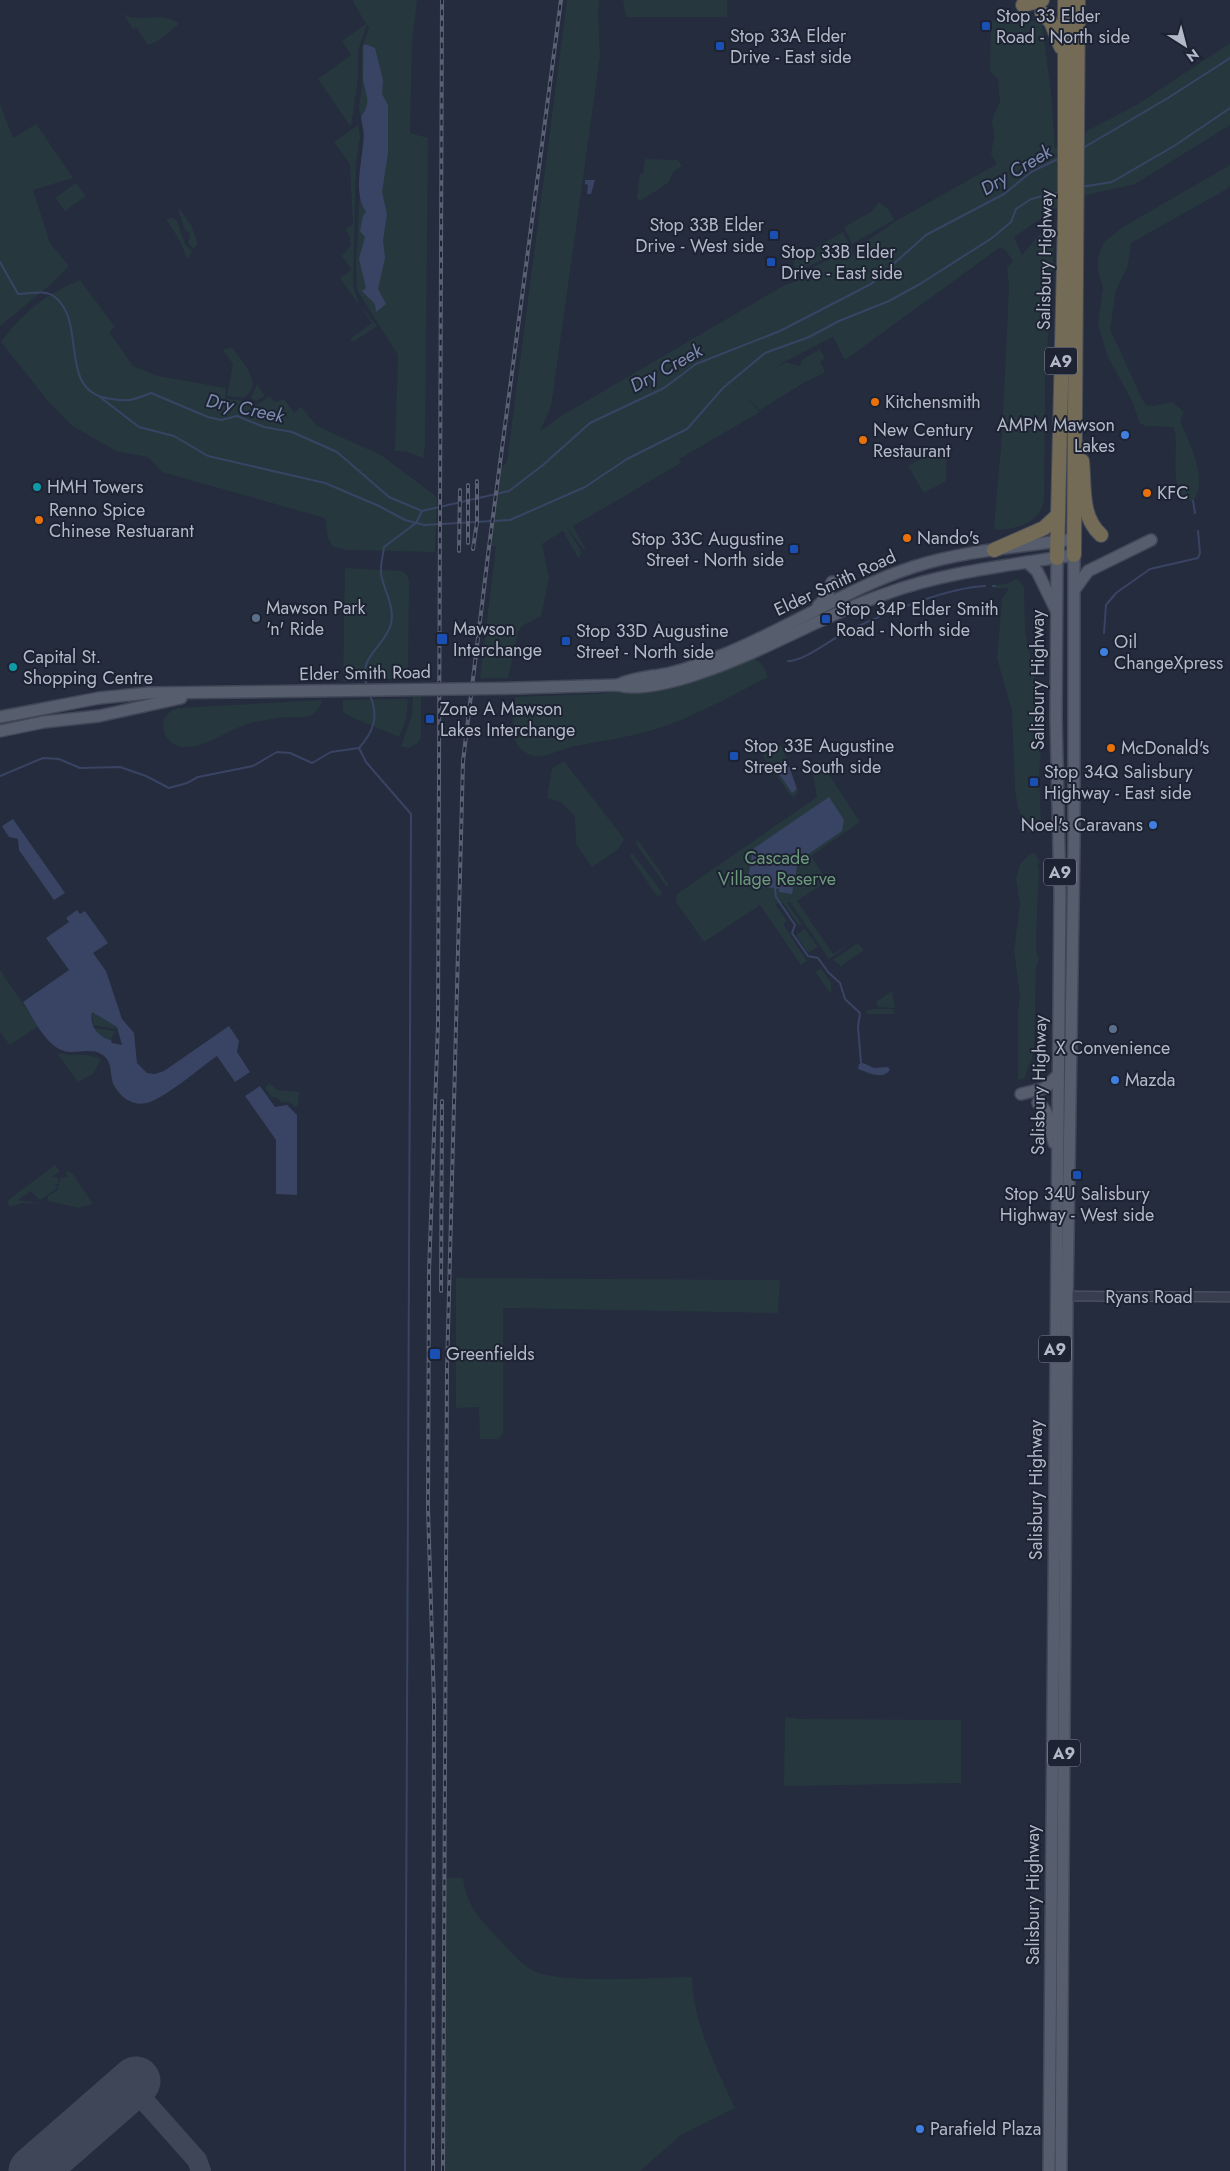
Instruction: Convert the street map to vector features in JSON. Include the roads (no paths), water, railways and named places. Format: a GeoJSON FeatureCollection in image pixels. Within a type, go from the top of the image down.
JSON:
{"type":"FeatureCollection","features":[{"type":"Feature","properties":{"kind":"highway"},"geometry":{"type":"LineString","coordinates":[[1023,5],[1042,6],[1054,26],[1064,55]]}},
{"type":"Feature","properties":{"kind":"highway","name":"Salisbury Highway"},"geometry":{"type":"LineString","coordinates":[[1070,5],[1064,55],[1071,112]]}},
{"type":"Feature","properties":{"kind":"highway","name":"Salisbury Highway"},"geometry":{"type":"LineString","coordinates":[[1070,5],[1075,416],[1074,555]]}},
{"type":"Feature","properties":{"kind":"highway","name":"Salisbury Highway"},"geometry":{"type":"LineString","coordinates":[[1057,558],[1057,516],[1072,214]]}},
{"type":"Feature","properties":{"kind":"highway"},"geometry":{"type":"LineString","coordinates":[[1075,416],[1087,514],[1093,527],[1101,535]]}},
{"type":"Feature","properties":{"kind":"highway"},"geometry":{"type":"LineString","coordinates":[[994,550],[1044,528],[1057,516]]}},
{"type":"Feature","properties":{"kind":"main road","name":"Elder Smith Road"},"geometry":{"type":"LineString","coordinates":[[618,686],[628,680],[687,668],[740,648],[815,609],[912,567],[994,550],[1074,539]]}},
{"type":"Feature","properties":{"kind":"main road"},"geometry":{"type":"LineString","coordinates":[[1074,590],[1088,571],[1151,540]]}},
{"type":"Feature","properties":{"kind":"main road","name":"Elder Smith Road"},"geometry":{"type":"LineString","coordinates":[[0,717],[99,698],[149,693],[618,686],[627,688],[692,676],[764,647],[831,615],[885,593],[948,576],[1074,555]]}},
{"type":"Feature","properties":{"kind":"main road","name":"Salisbury Highway"},"geometry":{"type":"LineString","coordinates":[[1061,1296],[1070,1114],[1074,555]]}},
{"type":"Feature","properties":{"kind":"main road","name":"Salisbury Highway"},"geometry":{"type":"LineString","coordinates":[[1049,2171],[1056,2045],[1061,1401],[1061,1296],[1057,1152],[1060,862],[1057,749],[1057,558]]}},
{"type":"Feature","properties":{"kind":"main road"},"geometry":{"type":"LineString","coordinates":[[1027,562],[1037,571],[1057,612]]}},
{"type":"Feature","properties":{"kind":"main road"},"geometry":{"type":"LineString","coordinates":[[815,609],[826,597],[832,582]]}},
{"type":"Feature","properties":{"kind":"main road"},"geometry":{"type":"LineString","coordinates":[[839,598],[850,600],[885,593]]}},
{"type":"Feature","properties":{"kind":"main road"},"geometry":{"type":"LineString","coordinates":[[740,648],[759,645],[764,647]]}},
{"type":"Feature","properties":{"kind":"main road","name":"Elder Smith Road"},"geometry":{"type":"LineString","coordinates":[[0,731],[44,722],[99,716],[191,697],[233,693]]}},
{"type":"Feature","properties":{"kind":"main road"},"geometry":{"type":"LineString","coordinates":[[0,738],[44,722]]}},
{"type":"Feature","properties":{"kind":"main road"},"geometry":{"type":"LineString","coordinates":[[1057,749],[1073,779],[1064,798],[1065,852],[1060,862]]}},
{"type":"Feature","properties":{"kind":"main road"},"geometry":{"type":"LineString","coordinates":[[1070,1114],[1058,1098],[1064,1091],[1065,1049],[1071,1027]]}},
{"type":"Feature","properties":{"kind":"main road"},"geometry":{"type":"LineString","coordinates":[[1021,1094],[1044,1088],[1058,1075]]}},
{"type":"Feature","properties":{"kind":"main road"},"geometry":{"type":"LineString","coordinates":[[1038,1103],[1048,1116],[1057,1152]]}},
{"type":"Feature","properties":{"kind":"main road","name":"Salisbury Highway"},"geometry":{"type":"LineString","coordinates":[[1056,2045],[1061,2171]]}},
{"type":"Feature","properties":{"kind":"street","name":"Ryans Road"},"geometry":{"type":"LineString","coordinates":[[1061,1296],[1230,1298]]}},
{"type":"Feature","properties":{"kind":"water"},"geometry":{"type":"Polygon","coordinates":[[[365,44],[375,48],[383,80],[382,94],[388,105],[388,153],[382,192],[387,214],[383,240],[385,258],[378,289],[386,304],[376,312],[375,304],[362,291],[366,288],[359,259],[365,237],[360,231],[363,216],[366,212],[362,204],[359,185],[364,136],[361,117],[367,106],[367,96],[363,81],[363,47],[365,44]]]}},
{"type":"Feature","properties":{"kind":"water"},"geometry":{"type":"Polygon","coordinates":[[[585,180],[595,180],[591,194],[587,194],[588,185],[585,184],[585,180]]]}},
{"type":"Feature","properties":{"kind":"water"},"geometry":{"type":"Polygon","coordinates":[[[787,760],[797,789],[792,793],[773,765],[787,760]]]}},
{"type":"Feature","properties":{"kind":"water"},"geometry":{"type":"Polygon","coordinates":[[[829,797],[844,820],[842,831],[798,861],[792,894],[779,892],[779,889],[747,884],[753,849],[829,797]]]}},
{"type":"Feature","properties":{"kind":"water"},"geometry":{"type":"Polygon","coordinates":[[[13,819],[65,893],[54,900],[19,850],[18,839],[9,837],[2,826],[13,819]]]}},
{"type":"Feature","properties":{"kind":"water"},"geometry":{"type":"Polygon","coordinates":[[[77,910],[80,914],[85,911],[108,943],[93,953],[106,971],[122,1019],[134,1033],[137,1063],[147,1073],[155,1074],[164,1071],[229,1026],[239,1041],[237,1052],[250,1072],[235,1082],[217,1056],[163,1096],[142,1104],[129,1101],[118,1091],[113,1083],[108,1061],[98,1052],[71,1052],[55,1047],[42,1033],[23,1002],[69,970],[46,938],[69,922],[66,918],[77,910]],[[92,1012],[93,1026],[98,1034],[111,1040],[112,1043],[122,1045],[117,1027],[92,1012]]]}},
{"type":"Feature","properties":{"kind":"water"},"geometry":{"type":"Polygon","coordinates":[[[863,1063],[874,1068],[888,1067],[890,1070],[883,1075],[874,1075],[858,1069],[859,1064],[863,1063]]]}},
{"type":"Feature","properties":{"kind":"water"},"geometry":{"type":"Polygon","coordinates":[[[260,1086],[275,1107],[287,1105],[297,1115],[297,1195],[276,1194],[276,1140],[245,1096],[260,1086]]]}},
{"type":"Feature","properties":{"kind":"waterway","name":"Dry Creek"},"geometry":{"type":"LineString","coordinates":[[1083,148],[1168,98],[1230,58]]}},
{"type":"Feature","properties":{"kind":"waterway","name":"Dry Creek"},"geometry":{"type":"LineString","coordinates":[[1081,187],[1112,182],[1174,146],[1230,108]]}},
{"type":"Feature","properties":{"kind":"waterway","name":"Dry Creek"},"geometry":{"type":"LineString","coordinates":[[0,262],[18,294],[46,293],[55,297],[64,308],[70,322],[77,369],[82,382],[91,392],[106,398],[124,400],[151,393],[208,417],[221,420],[237,416],[264,427],[292,432],[337,452],[389,497],[422,511],[509,491],[543,465],[590,423],[664,388],[696,364],[780,331],[871,284],[926,235],[1004,194],[1031,172],[1060,158]]}},
{"type":"Feature","properties":{"kind":"waterway","name":"Dry Creek"},"geometry":{"type":"LineString","coordinates":[[100,397],[139,427],[174,436],[208,456],[325,483],[379,506],[405,520],[424,525],[510,520],[585,487],[627,459],[687,429],[723,388],[765,353],[809,337],[839,321],[889,301],[920,284],[992,238],[1011,222],[1016,209],[1031,199],[1060,192]]}},
{"type":"Feature","properties":{"kind":"waterway"},"geometry":{"type":"LineString","coordinates":[[1193,501],[1195,513]]}},
{"type":"Feature","properties":{"kind":"waterway"},"geometry":{"type":"LineString","coordinates":[[367,686],[365,675],[368,659],[388,633],[392,617],[381,574],[384,547],[416,523],[422,511]]}},
{"type":"Feature","properties":{"kind":"waterway"},"geometry":{"type":"LineString","coordinates":[[1104,633],[1106,605],[1116,593],[1150,569],[1198,558],[1200,553],[1198,531]]}},
{"type":"Feature","properties":{"kind":"waterway"},"geometry":{"type":"LineString","coordinates":[[788,661],[803,657],[843,633],[898,609],[953,591],[985,586]]}},
{"type":"Feature","properties":{"kind":"waterway"},"geometry":{"type":"LineString","coordinates":[[0,776],[43,758],[59,759],[80,768],[120,767],[146,776],[169,788],[187,783],[198,777],[253,766],[277,752],[290,753],[312,763],[331,752],[359,748],[368,736],[373,723],[374,710],[370,695]]}},
{"type":"Feature","properties":{"kind":"waterway"},"geometry":{"type":"LineString","coordinates":[[359,748],[366,762],[411,814],[405,2171]]}},
{"type":"Feature","properties":{"kind":"waterway"},"geometry":{"type":"LineString","coordinates":[[775,888],[776,897],[795,925],[792,933],[808,956],[818,958],[828,972],[840,983],[845,999],[860,1013],[858,1027],[861,1063]]}},
{"type":"Feature","properties":{"kind":"railway"},"geometry":{"type":"LineString","coordinates":[[433,2171],[434,1703],[428,1508],[429,1272],[438,1024],[442,0]]}},
{"type":"Feature","properties":{"kind":"railway"},"geometry":{"type":"LineString","coordinates":[[443,2171],[447,1369],[463,761],[489,547],[561,0]]}},
{"type":"Feature","properties":{"kind":"railway"},"geometry":{"type":"LineString","coordinates":[[473,549],[477,522],[477,481]]}},
{"type":"Feature","properties":{"kind":"railway"},"geometry":{"type":"LineString","coordinates":[[468,485],[468,543]]}},
{"type":"Feature","properties":{"kind":"railway"},"geometry":{"type":"LineString","coordinates":[[459,551],[460,490]]}},
{"type":"Feature","properties":{"kind":"railway"},"geometry":{"type":"LineString","coordinates":[[441,1291],[442,1101]]}},
{"type":"Feature","properties":{"kind":"place","name":"Stop 33 Elder Road - North side"},"geometry":{"type":"Point","coordinates":[986,26]}},
{"type":"Feature","properties":{"kind":"place","name":"Stop 33A Elder Drive - East side"},"geometry":{"type":"Point","coordinates":[720,46]}},
{"type":"Feature","properties":{"kind":"place","name":"Stop 33B Elder Drive - West side"},"geometry":{"type":"Point","coordinates":[774,235]}},
{"type":"Feature","properties":{"kind":"place","name":"Stop 33B Elder Drive - East side"},"geometry":{"type":"Point","coordinates":[771,262]}},
{"type":"Feature","properties":{"kind":"place","name":"Kitchensmith"},"geometry":{"type":"Point","coordinates":[875,402]}},
{"type":"Feature","properties":{"kind":"place","name":"AMPM Mawson Lakes"},"geometry":{"type":"Point","coordinates":[1125,435]}},
{"type":"Feature","properties":{"kind":"place","name":"New Century Restaurant"},"geometry":{"type":"Point","coordinates":[863,440]}},
{"type":"Feature","properties":{"kind":"place","name":"HMH Towers"},"geometry":{"type":"Point","coordinates":[37,487]}},
{"type":"Feature","properties":{"kind":"place","name":"KFC"},"geometry":{"type":"Point","coordinates":[1147,493]}},
{"type":"Feature","properties":{"kind":"place","name":"Renno Spice Chinese Restuarant"},"geometry":{"type":"Point","coordinates":[39,520]}},
{"type":"Feature","properties":{"kind":"place","name":"Nando's"},"geometry":{"type":"Point","coordinates":[907,538]}},
{"type":"Feature","properties":{"kind":"place","name":"Stop 33C Augustine Street - North side"},"geometry":{"type":"Point","coordinates":[794,549]}},
{"type":"Feature","properties":{"kind":"place","name":"Mawson Park 'n' Ride"},"geometry":{"type":"Point","coordinates":[256,618]}},
{"type":"Feature","properties":{"kind":"place","name":"Stop 34P Elder Smith Road - North side"},"geometry":{"type":"Point","coordinates":[826,619]}},
{"type":"Feature","properties":{"kind":"place","name":"Mawson Interchange"},"geometry":{"type":"Point","coordinates":[442,639]}},
{"type":"Feature","properties":{"kind":"place","name":"Stop 33D Augustine Street - North side"},"geometry":{"type":"Point","coordinates":[566,641]}},
{"type":"Feature","properties":{"kind":"place","name":"Oil ChangeXpress"},"geometry":{"type":"Point","coordinates":[1104,652]}},
{"type":"Feature","properties":{"kind":"place","name":"Capital St. Shopping Centre"},"geometry":{"type":"Point","coordinates":[13,667]}},
{"type":"Feature","properties":{"kind":"place","name":"Zone A Mawson Lakes Interchange"},"geometry":{"type":"Point","coordinates":[430,719]}},
{"type":"Feature","properties":{"kind":"place","name":"McDonald's"},"geometry":{"type":"Point","coordinates":[1111,748]}},
{"type":"Feature","properties":{"kind":"place","name":"Stop 33E Augustine Street - South side"},"geometry":{"type":"Point","coordinates":[734,756]}},
{"type":"Feature","properties":{"kind":"place","name":"Stop 34Q Salisbury Highway - East side"},"geometry":{"type":"Point","coordinates":[1034,782]}},
{"type":"Feature","properties":{"kind":"place","name":"Noel's Caravans"},"geometry":{"type":"Point","coordinates":[1153,825]}},
{"type":"Feature","properties":{"kind":"place","name":"X Convenience"},"geometry":{"type":"Point","coordinates":[1113,1029]}},
{"type":"Feature","properties":{"kind":"place","name":"Mazda"},"geometry":{"type":"Point","coordinates":[1115,1080]}},
{"type":"Feature","properties":{"kind":"place","name":"Stop 34U Salisbury Highway - West side"},"geometry":{"type":"Point","coordinates":[1077,1175]}},
{"type":"Feature","properties":{"kind":"place","name":"Greenfields"},"geometry":{"type":"Point","coordinates":[435,1354]}},
{"type":"Feature","properties":{"kind":"place","name":"Parafield Plaza"},"geometry":{"type":"Point","coordinates":[920,2129]}},
{"type":"Feature","properties":{"kind":"park label","name":"Cascade Village Reserve"},"geometry":{"type":"Point","coordinates":[777,868]}}]}
